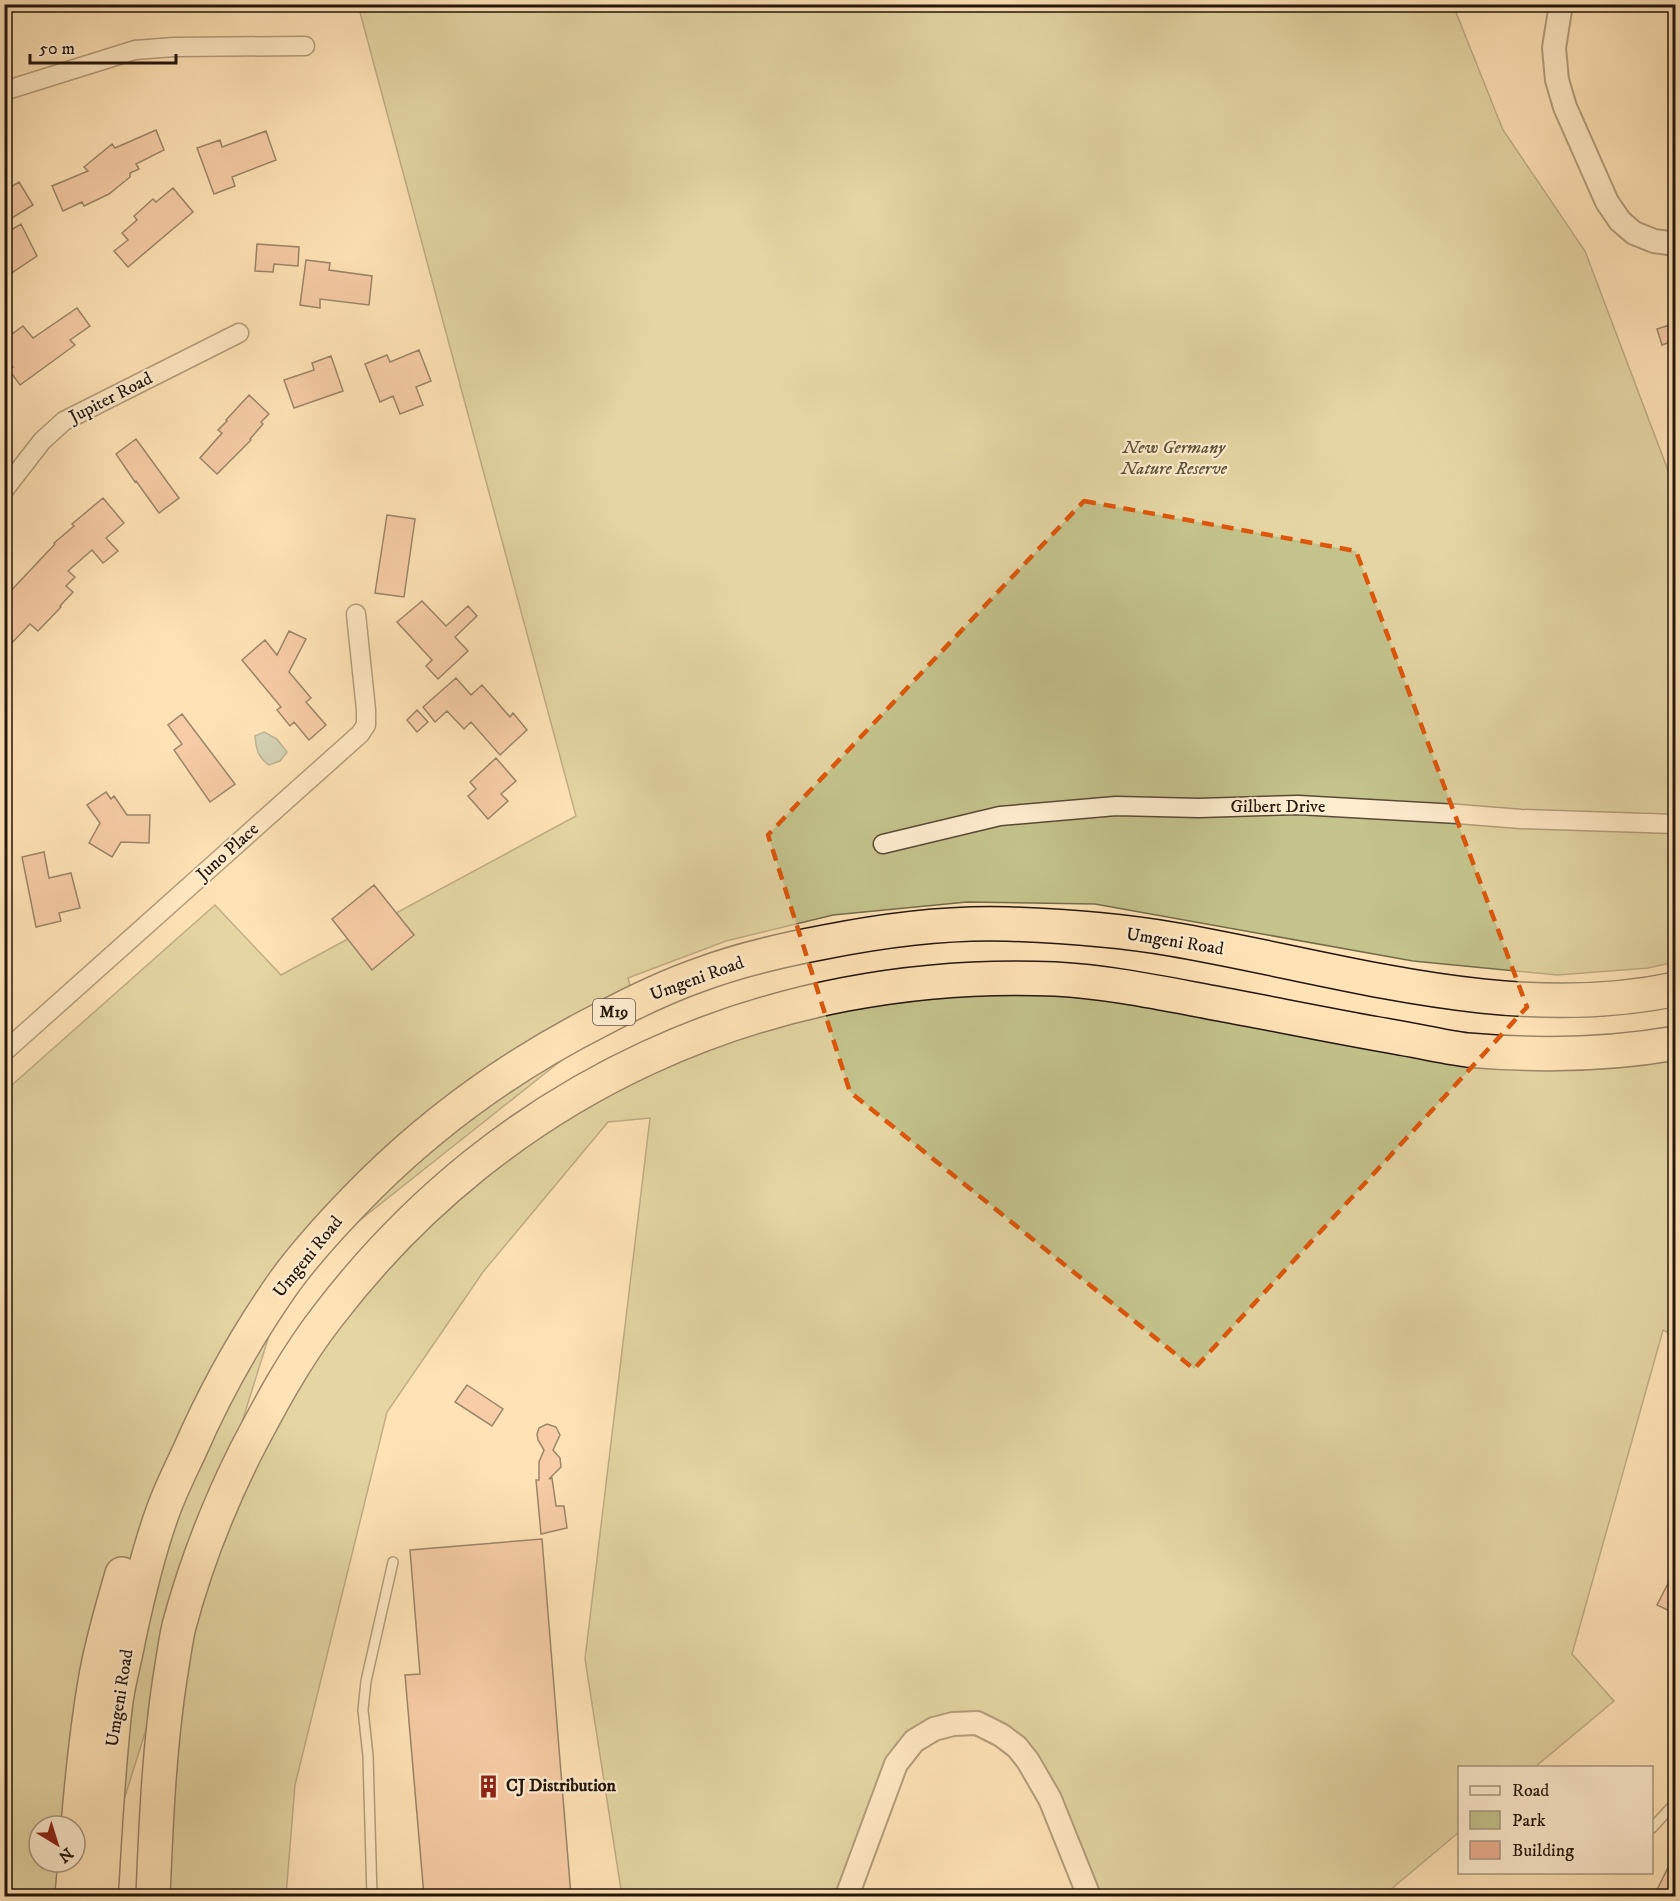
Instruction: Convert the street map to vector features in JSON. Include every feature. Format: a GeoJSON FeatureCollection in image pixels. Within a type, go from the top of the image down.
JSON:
{"type":"FeatureCollection","features":[{"type":"Feature","properties":{"kind":"highway","name":"Umgeni Road"},"geometry":{"type":"LineString","coordinates":[[101,1896],[108,1777],[117,1695],[138,1596],[163,1510],[197,1432],[233,1360],[287,1278],[345,1210],[405,1150],[477,1093],[525,1061],[635,1002],[697,975],[783,950],[867,933],[938,925],[1007,924],[1087,929],[1165,938],[1399,984],[1489,996],[1542,1000],[1596,1000],[1676,989]]}},
{"type":"Feature","properties":{"kind":"highway"},"geometry":{"type":"LineString","coordinates":[[153,1896],[164,1717],[178,1629],[204,1547],[234,1475],[271,1402],[325,1319],[382,1250],[441,1192],[491,1151],[594,1084],[681,1043],[763,1013],[810,1000],[911,983],[990,978],[1061,979],[1140,988],[1466,1050],[1598,1052],[1676,1043]]}},
{"type":"Feature","properties":{"kind":"highway"},"geometry":{"type":"LineString","coordinates":[[79,1814],[95,1682],[104,1639],[128,1555],[152,1489],[181,1426],[218,1366],[287,1278]]}},
{"type":"Feature","properties":{"kind":"highway"},"geometry":{"type":"LineString","coordinates":[[167,1896],[167,1790],[178,1629]]}},
{"type":"Feature","properties":{"kind":"highway"},"geometry":{"type":"LineString","coordinates":[[72,1896],[74,1874]]}},
{"type":"Feature","properties":{"kind":"street"},"geometry":{"type":"LineString","coordinates":[[1561,4],[1554,48],[1557,80],[1564,107],[1607,202],[1620,220],[1634,233],[1654,241],[1676,244]]}},
{"type":"Feature","properties":{"kind":"street"},"geometry":{"type":"LineString","coordinates":[[4,91],[135,50],[174,47],[305,46]]}},
{"type":"Feature","properties":{"kind":"street","name":"Jupiter Road"},"geometry":{"type":"LineString","coordinates":[[4,490],[42,441],[64,421],[239,333]]}},
{"type":"Feature","properties":{"kind":"street","name":"Juno Place"},"geometry":{"type":"LineString","coordinates":[[4,1052],[360,734],[366,724],[366,710],[356,614]]}},
{"type":"Feature","properties":{"kind":"street","name":"Gilbert Drive"},"geometry":{"type":"LineString","coordinates":[[883,844],[1000,816],[1116,806],[1199,808],[1298,805],[1521,819],[1676,824]]}},
{"type":"Feature","properties":{"kind":"street"},"geometry":{"type":"LineString","coordinates":[[847,1896],[896,1764],[914,1741],[934,1729],[953,1724],[977,1723],[1001,1735],[1017,1747],[1028,1761],[1050,1799],[1089,1896]]}},
{"type":"Feature","properties":{"kind":"lane"},"geometry":{"type":"LineString","coordinates":[[372,1896],[368,1756],[363,1710],[366,1681],[393,1562]]}},
{"type":"Feature","properties":{"kind":"lane"},"geometry":{"type":"LineString","coordinates":[[1653,1827],[1676,1802]]}},
{"type":"Feature","properties":{"kind":"highlighted area"},"geometry":{"type":"Polygon","coordinates":[[[1084,501],[1356,551],[1527,1007],[1194,1369],[850,1092],[768,835],[1084,501]]]}},
{"type":"Feature","properties":{"kind":"green space","name":"New Germany Nature Reserve"},"geometry":{"type":"Polygon","coordinates":[[[358,5],[1453,5],[1503,130],[1585,251],[1675,489],[1675,962],[1648,968],[1557,975],[1413,961],[1095,904],[967,902],[833,915],[726,941],[628,978],[635,1002],[287,1278],[94,1896],[5,1896],[4,1092],[215,905],[281,975],[576,816],[358,5]]]}},
{"type":"Feature","properties":{"kind":"green space"},"geometry":{"type":"Polygon","coordinates":[[[991,978],[1469,1053],[1675,1044],[1675,1336],[1663,1330],[1572,1654],[1614,1701],[1536,1766],[1458,1766],[1458,1833],[1383,1896],[1091,1896],[1028,1758],[971,1720],[908,1743],[844,1896],[622,1896],[585,1659],[650,1118],[608,1122],[483,1272],[387,1412],[295,1785],[286,1896],[169,1896],[182,1630],[211,1544],[331,1315],[495,1152],[719,1032],[991,978]]]}},
{"type":"Feature","properties":{"kind":"water"},"geometry":{"type":"Polygon","coordinates":[[[264,732],[277,739],[287,752],[280,761],[269,765],[260,756],[256,745],[255,736],[264,732]]]}},
{"type":"Feature","properties":{"kind":"building"},"geometry":{"type":"Polygon","coordinates":[[[156,130],[164,150],[136,164],[139,169],[130,173],[130,177],[109,194],[84,206],[82,202],[63,211],[52,186],[88,171],[84,167],[112,144],[115,148],[156,130]]]}},
{"type":"Feature","properties":{"kind":"building"},"geometry":{"type":"Polygon","coordinates":[[[266,131],[276,160],[232,177],[235,186],[214,194],[197,148],[220,140],[222,147],[266,131]]]}},
{"type":"Feature","properties":{"kind":"building"},"geometry":{"type":"Polygon","coordinates":[[[19,182],[33,205],[12,218],[4,205],[4,191],[19,182]]]}},
{"type":"Feature","properties":{"kind":"building"},"geometry":{"type":"Polygon","coordinates":[[[173,188],[193,212],[128,267],[114,251],[128,240],[122,233],[137,220],[134,216],[153,199],[156,202],[173,188]]]}},
{"type":"Feature","properties":{"kind":"building"},"geometry":{"type":"Polygon","coordinates":[[[21,224],[37,256],[4,278],[4,234],[21,224]]]}},
{"type":"Feature","properties":{"kind":"building"},"geometry":{"type":"Polygon","coordinates":[[[257,244],[299,247],[298,266],[274,264],[273,272],[255,271],[257,244]]]}},
{"type":"Feature","properties":{"kind":"building"},"geometry":{"type":"Polygon","coordinates":[[[306,260],[330,263],[329,270],[372,276],[369,305],[320,299],[320,308],[300,305],[306,260]]]}},
{"type":"Feature","properties":{"kind":"building"},"geometry":{"type":"Polygon","coordinates":[[[77,308],[90,326],[70,340],[75,345],[20,385],[9,370],[13,367],[4,356],[4,340],[23,326],[33,338],[77,308]]]}},
{"type":"Feature","properties":{"kind":"building"},"geometry":{"type":"Polygon","coordinates":[[[1676,323],[1676,340],[1662,345],[1657,329],[1676,323]]]}},
{"type":"Feature","properties":{"kind":"building"},"geometry":{"type":"Polygon","coordinates":[[[419,350],[431,381],[416,387],[423,405],[400,414],[393,396],[380,402],[365,364],[387,355],[390,362],[419,350]]]}},
{"type":"Feature","properties":{"kind":"building"},"geometry":{"type":"Polygon","coordinates":[[[331,356],[343,391],[294,408],[284,380],[314,370],[312,363],[331,356]]]}},
{"type":"Feature","properties":{"kind":"building"},"geometry":{"type":"Polygon","coordinates":[[[249,395],[269,414],[261,422],[263,424],[251,440],[217,474],[200,458],[222,433],[218,430],[249,395]]]}},
{"type":"Feature","properties":{"kind":"building"},"geometry":{"type":"Polygon","coordinates":[[[136,439],[179,498],[159,513],[116,454],[136,439]]]}},
{"type":"Feature","properties":{"kind":"building"},"geometry":{"type":"Polygon","coordinates":[[[103,498],[124,523],[106,538],[118,551],[103,563],[92,550],[68,571],[75,577],[66,586],[73,592],[61,607],[38,631],[30,624],[4,651],[4,598],[54,543],[74,526],[72,524],[103,498]]]}},
{"type":"Feature","properties":{"kind":"building"},"geometry":{"type":"Polygon","coordinates":[[[387,515],[415,519],[404,597],[375,593],[387,515]]]}},
{"type":"Feature","properties":{"kind":"building"},"geometry":{"type":"Polygon","coordinates":[[[422,601],[446,626],[468,606],[477,616],[455,637],[468,651],[438,679],[426,666],[432,660],[397,622],[422,601]]]}},
{"type":"Feature","properties":{"kind":"building"},"geometry":{"type":"Polygon","coordinates":[[[289,631],[306,639],[289,672],[311,698],[306,702],[326,725],[309,740],[294,722],[290,726],[277,710],[281,707],[242,660],[265,640],[277,655],[289,631]]]}},
{"type":"Feature","properties":{"kind":"building"},"geometry":{"type":"Polygon","coordinates":[[[456,678],[471,695],[482,685],[510,717],[513,713],[527,730],[500,755],[471,722],[464,729],[447,711],[435,722],[423,707],[456,678]]]}},
{"type":"Feature","properties":{"kind":"building"},"geometry":{"type":"Polygon","coordinates":[[[417,710],[428,722],[417,732],[407,720],[417,710]]]}},
{"type":"Feature","properties":{"kind":"building"},"geometry":{"type":"Polygon","coordinates":[[[182,714],[235,784],[210,802],[174,750],[182,744],[168,725],[182,714]]]}},
{"type":"Feature","properties":{"kind":"building"},"geometry":{"type":"Polygon","coordinates":[[[496,758],[516,781],[501,794],[508,801],[488,819],[468,796],[476,789],[470,782],[496,758]]]}},
{"type":"Feature","properties":{"kind":"building"},"geometry":{"type":"Polygon","coordinates":[[[106,792],[111,799],[114,796],[127,815],[150,815],[149,843],[121,842],[112,857],[89,843],[100,823],[87,805],[106,792]]]}},
{"type":"Feature","properties":{"kind":"building"},"geometry":{"type":"Polygon","coordinates":[[[44,852],[49,878],[71,873],[80,908],[59,913],[61,921],[36,927],[22,857],[44,852]]]}},
{"type":"Feature","properties":{"kind":"building"},"geometry":{"type":"Polygon","coordinates":[[[374,885],[414,935],[372,970],[332,919],[374,885]]]}},
{"type":"Feature","properties":{"kind":"building"},"geometry":{"type":"Polygon","coordinates":[[[467,1385],[503,1409],[492,1426],[455,1402],[467,1385]]]}},
{"type":"Feature","properties":{"kind":"building"},"geometry":{"type":"Polygon","coordinates":[[[547,1424],[556,1427],[560,1435],[553,1450],[560,1458],[561,1467],[549,1479],[552,1478],[556,1506],[564,1506],[567,1528],[541,1534],[536,1480],[539,1480],[539,1462],[544,1450],[537,1434],[539,1428],[547,1424]]]}},
{"type":"Feature","properties":{"kind":"building","name":"CJ Distribution"},"geometry":{"type":"Polygon","coordinates":[[[542,1539],[571,1896],[424,1896],[405,1675],[420,1674],[410,1550],[542,1539]]]}},
{"type":"Feature","properties":{"kind":"building"},"geometry":{"type":"Polygon","coordinates":[[[1676,1568],[1676,1614],[1657,1605],[1676,1568]]]}},
{"type":"Feature","properties":{"kind":"building"},"geometry":{"type":"Polygon","coordinates":[[[1676,1851],[1676,1896],[1654,1896],[1676,1851]]]}},
{"type":"Feature","properties":{"kind":"place","name":"CJ Distribution"},"geometry":{"type":"Point","coordinates":[488,1786]}}]}
